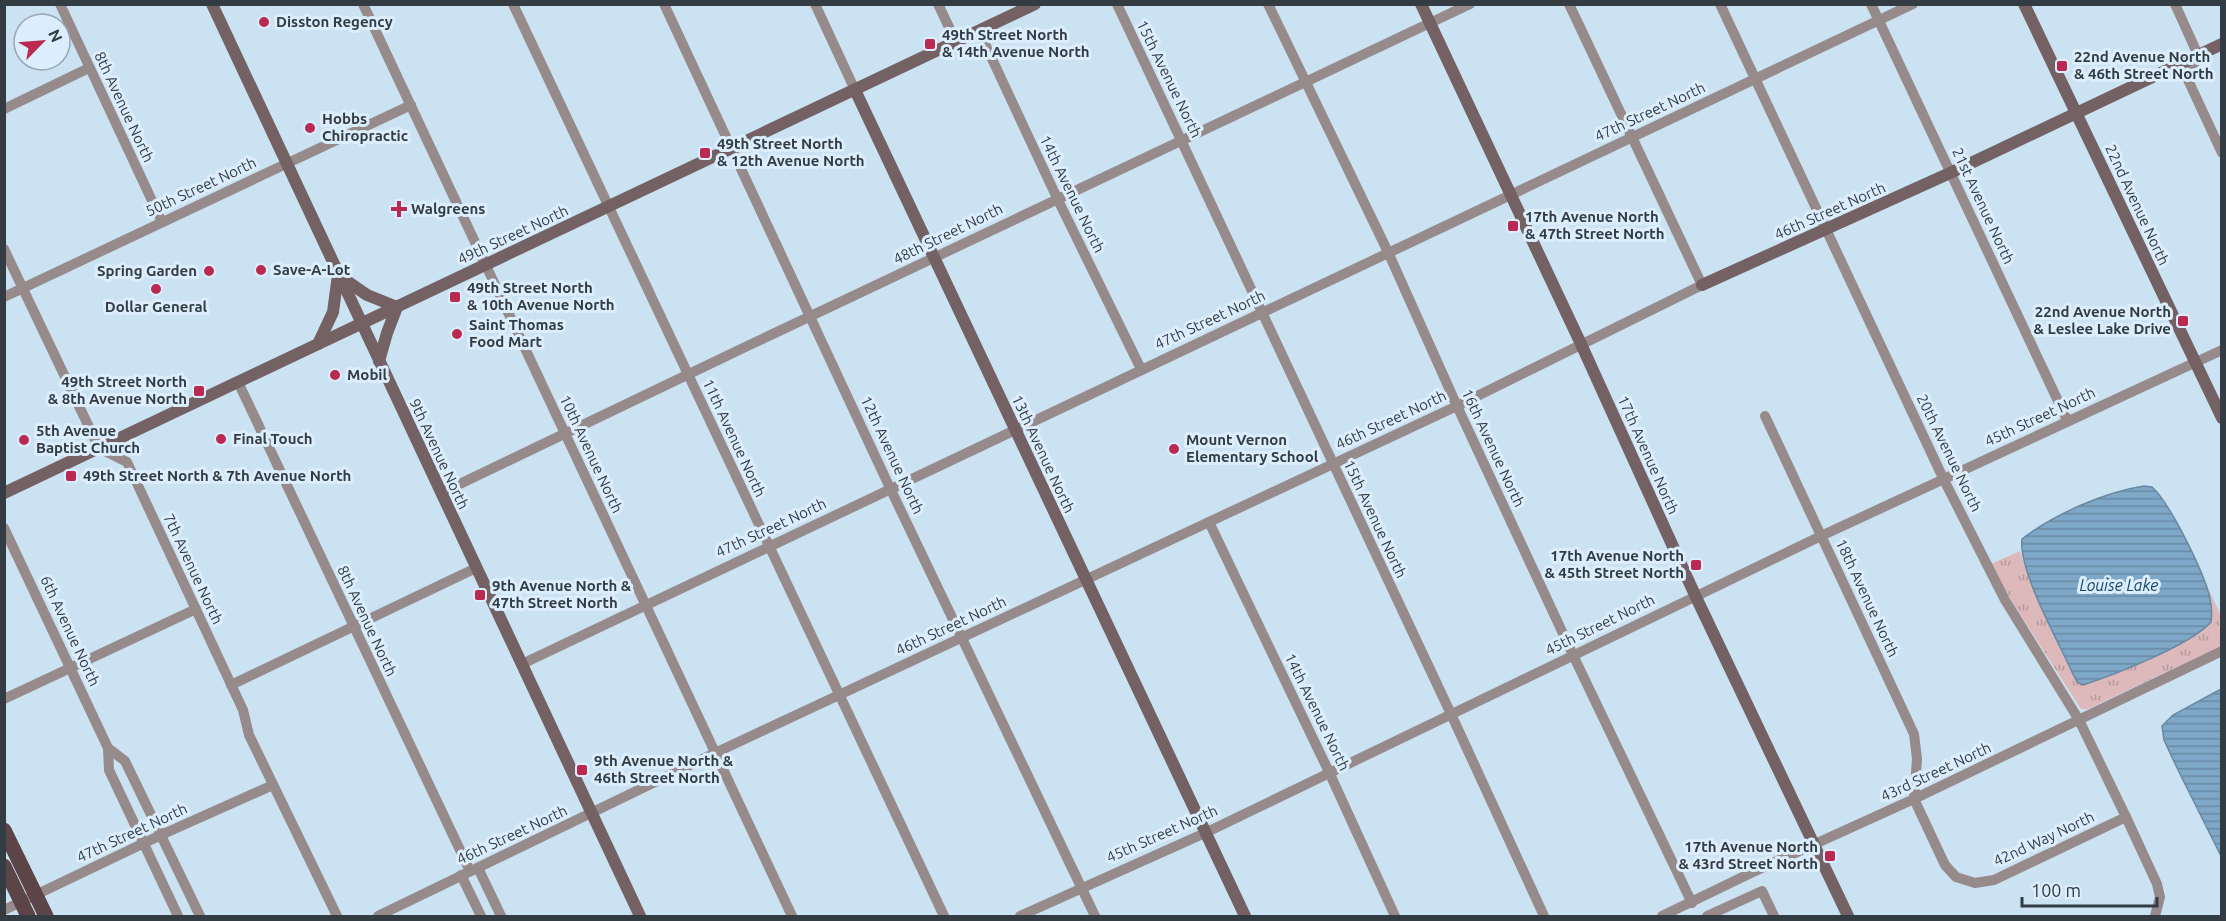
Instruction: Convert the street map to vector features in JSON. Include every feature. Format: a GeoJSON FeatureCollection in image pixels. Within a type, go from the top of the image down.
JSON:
{"type":"FeatureCollection","features":[{"type":"Feature","properties":{"kind":"main road"},"geometry":{"type":"LineString","coordinates":[[4,830],[46,916]]}},
{"type":"Feature","properties":{"kind":"main road"},"geometry":{"type":"LineString","coordinates":[[4,866],[28,916]]}},
{"type":"Feature","properties":{"kind":"street","name":"8th Avenue North"},"geometry":{"type":"LineString","coordinates":[[60,4],[162,222]]}},
{"type":"Feature","properties":{"kind":"street","name":"10th Avenue North"},"geometry":{"type":"LineString","coordinates":[[363,4],[792,916]]}},
{"type":"Feature","properties":{"kind":"street","name":"11th Avenue North"},"geometry":{"type":"LineString","coordinates":[[513,4],[944,916]]}},
{"type":"Feature","properties":{"kind":"street","name":"12th Avenue North"},"geometry":{"type":"LineString","coordinates":[[664,4],[890,488],[1095,916]]}},
{"type":"Feature","properties":{"kind":"street","name":"13th Avenue North"},"geometry":{"type":"LineString","coordinates":[[815,4],[1245,916]]}},
{"type":"Feature","properties":{"kind":"street"},"geometry":{"type":"LineString","coordinates":[[938,4],[956,42]]}},
{"type":"Feature","properties":{"kind":"street","name":"49th Street North"},"geometry":{"type":"LineString","coordinates":[[4,493],[1035,4]]}},
{"type":"Feature","properties":{"kind":"street","name":"15th Avenue North"},"geometry":{"type":"LineString","coordinates":[[1117,4],[1544,916]]}},
{"type":"Feature","properties":{"kind":"street","name":"16th Avenue North"},"geometry":{"type":"LineString","coordinates":[[1268,4],[1388,252],[1457,406],[1689,904],[1691,916]]}},
{"type":"Feature","properties":{"kind":"street","name":"17th Avenue North"},"geometry":{"type":"LineString","coordinates":[[1421,4],[1581,344],[1695,595],[1848,916]]}},
{"type":"Feature","properties":{"kind":"street","name":"48th Street North"},"geometry":{"type":"LineString","coordinates":[[441,493],[1057,198],[1470,4]]}},
{"type":"Feature","properties":{"kind":"street"},"geometry":{"type":"LineString","coordinates":[[1569,4],[1701,285]]}},
{"type":"Feature","properties":{"kind":"street","name":"20th Avenue North"},"geometry":{"type":"LineString","coordinates":[[1720,4],[1944,480],[2005,600],[2079,720],[2126,817],[2157,884],[2160,897],[2157,912]]}},
{"type":"Feature","properties":{"kind":"street","name":"21st Avenue North"},"geometry":{"type":"LineString","coordinates":[[1871,4],[2067,420]]}},
{"type":"Feature","properties":{"kind":"street","name":"47th Street North"},"geometry":{"type":"LineString","coordinates":[[522,664],[1912,4]]}},
{"type":"Feature","properties":{"kind":"street","name":"22nd Avenue North"},"geometry":{"type":"LineString","coordinates":[[2024,4],[2222,418]]}},
{"type":"Feature","properties":{"kind":"street"},"geometry":{"type":"LineString","coordinates":[[2175,4],[2198,55],[2188,80],[2222,153]]}},
{"type":"Feature","properties":{"kind":"street","name":"9th Avenue North"},"geometry":{"type":"LineString","coordinates":[[213,5],[286,165],[640,916]]}},
{"type":"Feature","properties":{"kind":"street","name":"14th Avenue North"},"geometry":{"type":"LineString","coordinates":[[979,31],[1057,198],[1141,369]]}},
{"type":"Feature","properties":{"kind":"street","name":"46th Street North"},"geometry":{"type":"LineString","coordinates":[[378,916],[715,753],[1457,406],[1701,285],[1827,230],[2222,44]]}},
{"type":"Feature","properties":{"kind":"street"},"geometry":{"type":"LineString","coordinates":[[4,109],[89,68]]}},
{"type":"Feature","properties":{"kind":"street","name":"50th Street North"},"geometry":{"type":"LineString","coordinates":[[4,297],[411,105]]}},
{"type":"Feature","properties":{"kind":"street"},"geometry":{"type":"LineString","coordinates":[[4,249],[99,448]]}},
{"type":"Feature","properties":{"kind":"street"},"geometry":{"type":"LineString","coordinates":[[338,274],[367,295],[397,307],[379,361]]}},
{"type":"Feature","properties":{"kind":"street"},"geometry":{"type":"LineString","coordinates":[[318,344],[333,312],[338,274]]}},
{"type":"Feature","properties":{"kind":"street","name":"45th Street North"},"geometry":{"type":"LineString","coordinates":[[1020,916],[1205,833],[1695,595],[1944,480],[2067,420],[2222,350]]}},
{"type":"Feature","properties":{"kind":"street","name":"8th Avenue North"},"geometry":{"type":"LineString","coordinates":[[238,382],[470,872],[501,916]]}},
{"type":"Feature","properties":{"kind":"street","name":"18th Avenue North"},"geometry":{"type":"LineString","coordinates":[[1765,416],[1914,734],[1917,759],[1914,799]]}},
{"type":"Feature","properties":{"kind":"street","name":"7th Avenue North"},"geometry":{"type":"LineString","coordinates":[[99,448],[127,462],[243,710],[249,735],[337,916]]}},
{"type":"Feature","properties":{"kind":"street","name":"14th Avenue North"},"geometry":{"type":"LineString","coordinates":[[1209,522],[1395,916]]}},
{"type":"Feature","properties":{"kind":"street","name":"6th Avenue North"},"geometry":{"type":"LineString","coordinates":[[4,528],[108,747],[109,770],[178,916]]}},
{"type":"Feature","properties":{"kind":"street"},"geometry":{"type":"LineString","coordinates":[[231,686],[476,568]]}},
{"type":"Feature","properties":{"kind":"street"},"geometry":{"type":"LineString","coordinates":[[4,699],[196,609]]}},
{"type":"Feature","properties":{"kind":"street","name":"43rd Street North"},"geometry":{"type":"LineString","coordinates":[[1662,916],[1914,799],[2222,651]]}},
{"type":"Feature","properties":{"kind":"street","name":"6th Avenue North"},"geometry":{"type":"LineString","coordinates":[[108,747],[125,761],[200,916]]}},
{"type":"Feature","properties":{"kind":"street","name":"47th Street North"},"geometry":{"type":"LineString","coordinates":[[4,910],[161,835],[273,785]]}},
{"type":"Feature","properties":{"kind":"street","name":"42nd Way North"},"geometry":{"type":"LineString","coordinates":[[1914,799],[1945,866],[1956,877],[1975,883],[1994,880],[2126,817]]}},
{"type":"Feature","properties":{"kind":"street","name":"8th Avenue North"},"geometry":{"type":"LineString","coordinates":[[470,872],[481,916]]}},
{"type":"Feature","properties":{"kind":"street"},"geometry":{"type":"LineString","coordinates":[[1707,916],[1762,891],[1774,916]]}},
{"type":"Feature","properties":{"kind":"green space"},"geometry":{"type":"Polygon","coordinates":[[[2020,551],[2031,585],[2053,634],[2077,682],[2083,685],[2155,656],[2190,638],[2210,598],[2205,581],[2221,616],[2221,646],[2088,709],[2081,709],[2014,605],[1991,564],[2020,551]]]}},
{"type":"Feature","properties":{"kind":"water","name":"Louise Lake"},"geometry":{"type":"Polygon","coordinates":[[[2144,486],[2152,487],[2159,495],[2186,540],[2207,588],[2212,613],[2211,622],[2201,631],[2170,649],[2132,667],[2083,685],[2077,682],[2032,587],[2022,552],[2022,539],[2049,521],[2096,499],[2144,486]]]}},
{"type":"Feature","properties":{"kind":"water"},"geometry":{"type":"Polygon","coordinates":[[[2221,689],[2221,856],[2164,740],[2162,726],[2173,715],[2221,689]]]}},
{"type":"Feature","properties":{"kind":"place","name":"Disston Regency"},"geometry":{"type":"Point","coordinates":[264,22]}},
{"type":"Feature","properties":{"kind":"place","name":"49th Street North & 14th Avenue North"},"geometry":{"type":"Point","coordinates":[930,44]}},
{"type":"Feature","properties":{"kind":"place","name":"22nd Avenue North & 46th Street North"},"geometry":{"type":"Point","coordinates":[2062,66]}},
{"type":"Feature","properties":{"kind":"place","name":"Hobbs Chiropractic"},"geometry":{"type":"Point","coordinates":[310,128]}},
{"type":"Feature","properties":{"kind":"place","name":"49th Street North & 12th Avenue North"},"geometry":{"type":"Point","coordinates":[705,153]}},
{"type":"Feature","properties":{"kind":"place","name":"Walgreens"},"geometry":{"type":"Point","coordinates":[399,209]}},
{"type":"Feature","properties":{"kind":"place","name":"17th Avenue North & 47th Street North"},"geometry":{"type":"Point","coordinates":[1513,226]}},
{"type":"Feature","properties":{"kind":"place","name":"Save-A-Lot"},"geometry":{"type":"Point","coordinates":[261,270]}},
{"type":"Feature","properties":{"kind":"place","name":"Spring Garden"},"geometry":{"type":"Point","coordinates":[209,271]}},
{"type":"Feature","properties":{"kind":"place","name":"Dollar General"},"geometry":{"type":"Point","coordinates":[156,289]}},
{"type":"Feature","properties":{"kind":"place","name":"49th Street North & 10th Avenue North"},"geometry":{"type":"Point","coordinates":[455,297]}},
{"type":"Feature","properties":{"kind":"place","name":"22nd Avenue North & Leslee Lake Drive"},"geometry":{"type":"Point","coordinates":[2183,321]}},
{"type":"Feature","properties":{"kind":"place","name":"Saint Thomas Food Mart"},"geometry":{"type":"Point","coordinates":[457,334]}},
{"type":"Feature","properties":{"kind":"place","name":"Mobil"},"geometry":{"type":"Point","coordinates":[335,375]}},
{"type":"Feature","properties":{"kind":"place","name":"49th Street North & 8th Avenue North"},"geometry":{"type":"Point","coordinates":[199,391]}},
{"type":"Feature","properties":{"kind":"place","name":"Final Touch"},"geometry":{"type":"Point","coordinates":[221,439]}},
{"type":"Feature","properties":{"kind":"place","name":"5th Avenue Baptist Church"},"geometry":{"type":"Point","coordinates":[24,440]}},
{"type":"Feature","properties":{"kind":"place","name":"Mount Vernon Elementary School"},"geometry":{"type":"Point","coordinates":[1174,449]}},
{"type":"Feature","properties":{"kind":"place","name":"49th Street North & 7th Avenue North"},"geometry":{"type":"Point","coordinates":[71,476]}},
{"type":"Feature","properties":{"kind":"place","name":"17th Avenue North & 45th Street North"},"geometry":{"type":"Point","coordinates":[1696,565]}},
{"type":"Feature","properties":{"kind":"place","name":"9th Avenue North & 47th Street North"},"geometry":{"type":"Point","coordinates":[480,595]}},
{"type":"Feature","properties":{"kind":"place","name":"9th Avenue North & 46th Street North"},"geometry":{"type":"Point","coordinates":[582,770]}},
{"type":"Feature","properties":{"kind":"place","name":"17th Avenue North & 43rd Street North"},"geometry":{"type":"Point","coordinates":[1830,856]}}]}
